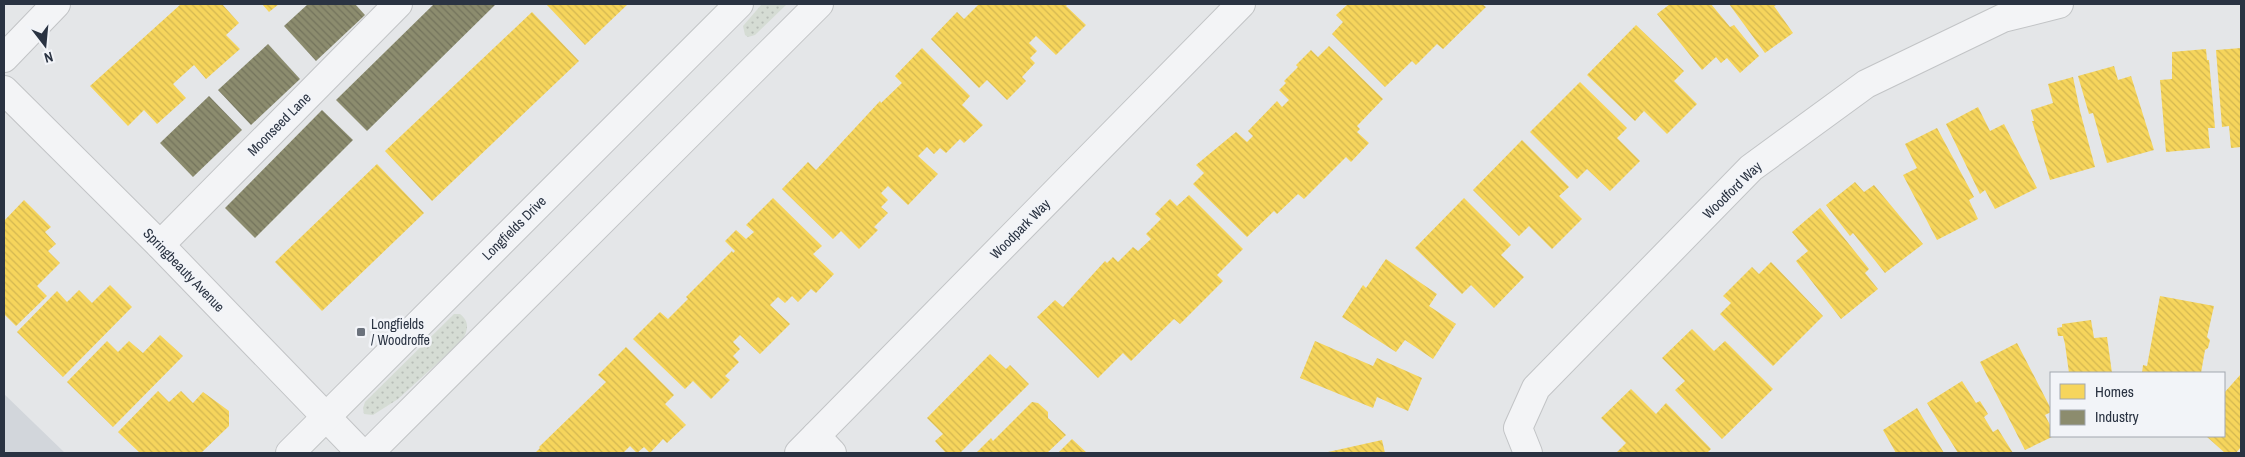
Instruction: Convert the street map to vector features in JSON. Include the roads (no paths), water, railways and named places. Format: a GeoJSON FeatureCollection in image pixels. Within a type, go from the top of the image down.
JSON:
{"type":"FeatureCollection","features":[{"type":"Feature","properties":{"kind":"street"},"geometry":{"type":"LineString","coordinates":[[4,58],[56,4]]}},
{"type":"Feature","properties":{"kind":"street","name":"Moonseed Lane"},"geometry":{"type":"LineString","coordinates":[[160,245],[398,4]]}},
{"type":"Feature","properties":{"kind":"street","name":"Longfields Drive"},"geometry":{"type":"LineString","coordinates":[[290,453],[739,4]]}},
{"type":"Feature","properties":{"kind":"street"},"geometry":{"type":"LineString","coordinates":[[369,453],[819,4]]}},
{"type":"Feature","properties":{"kind":"street","name":"Woodpark Way"},"geometry":{"type":"LineString","coordinates":[[815,448],[1241,4]]}},
{"type":"Feature","properties":{"kind":"street","name":"Woodford Way"},"geometry":{"type":"LineString","coordinates":[[1528,453],[1518,428],[1536,388],[1751,168],[1866,84],[2003,18],[2058,4]]}},
{"type":"Feature","properties":{"kind":"street","name":"Springbeauty Avenue"},"geometry":{"type":"LineString","coordinates":[[4,90],[160,245],[361,453]]}},
{"type":"Feature","properties":{"kind":"place","name":"Longfields / Woodroffe"},"geometry":{"type":"Point","coordinates":[361,332]}}]}
